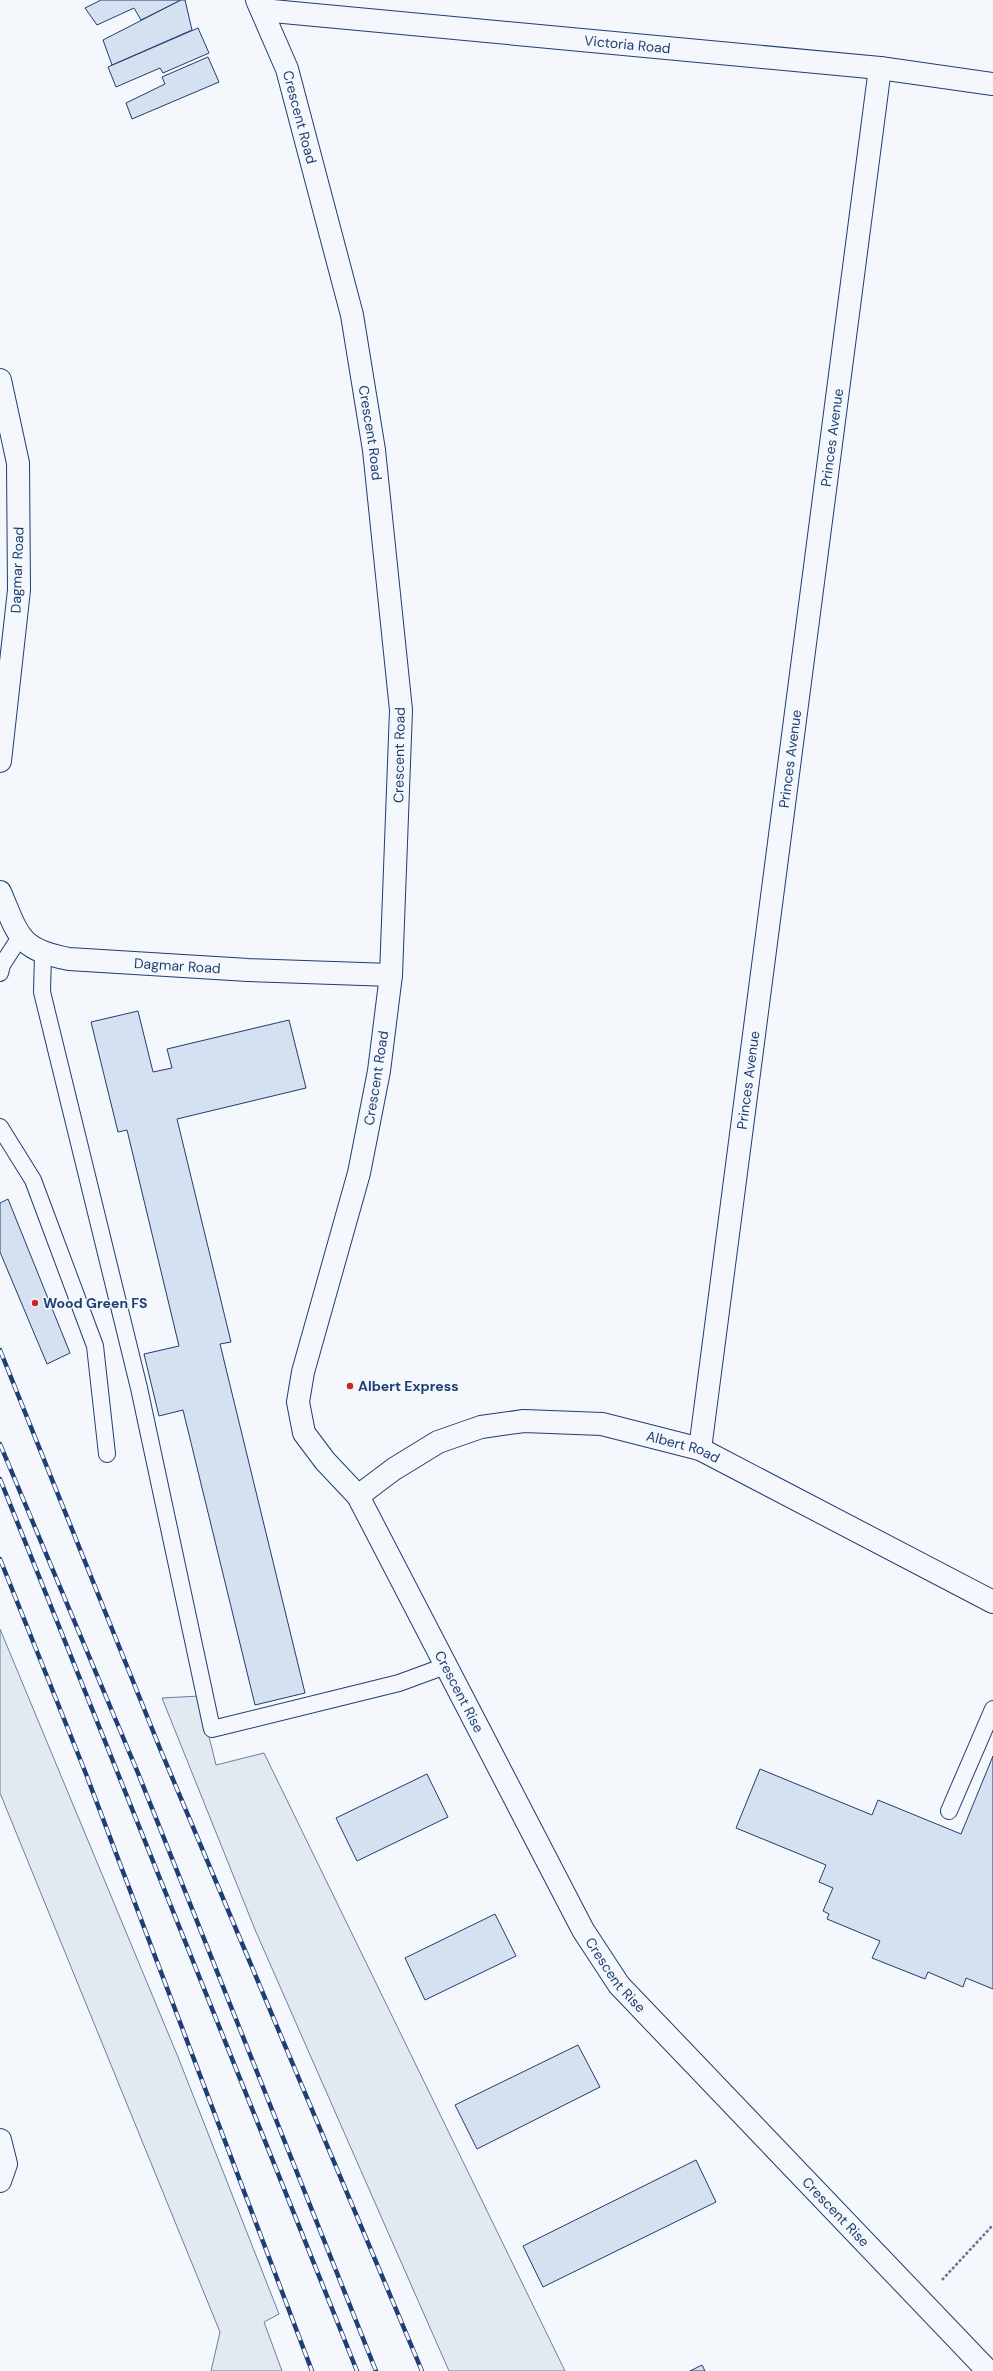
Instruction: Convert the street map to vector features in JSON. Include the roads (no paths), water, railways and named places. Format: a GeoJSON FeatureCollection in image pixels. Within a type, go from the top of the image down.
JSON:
{"type":"FeatureCollection","features":[{"type":"Feature","properties":{"kind":"street","name":"Victoria Road"},"geometry":{"type":"LineString","coordinates":[[260,5],[880,68],[993,84]]}},
{"type":"Feature","properties":{"kind":"street","name":"Crescent Road"},"geometry":{"type":"LineString","coordinates":[[260,5],[287,69],[352,315],[374,450],[401,710],[391,975],[378,1071],[359,1174],[303,1372],[298,1402],[304,1433],[325,1461],[358,1496]]}},
{"type":"Feature","properties":{"kind":"street","name":"Princes Avenue"},"geometry":{"type":"LineString","coordinates":[[700,1449],[880,68]]}},
{"type":"Feature","properties":{"kind":"street","name":"Dagmar Road"},"geometry":{"type":"LineString","coordinates":[[0,380],[18,463],[19,590],[0,761]]}},
{"type":"Feature","properties":{"kind":"street","name":"Dagmar Road"},"geometry":{"type":"LineString","coordinates":[[0,892],[20,937],[42,954],[69,959],[391,975]]}},
{"type":"Feature","properties":{"kind":"street","name":"Albert Road"},"geometry":{"type":"LineString","coordinates":[[358,1496],[394,1469],[438,1442],[481,1427],[524,1421],[602,1424],[700,1449],[993,1602]]}},
{"type":"Feature","properties":{"kind":"street","name":"Crescent Rise"},"geometry":{"type":"LineString","coordinates":[[358,1496],[448,1665],[583,1930],[619,1985],[988,2371]]}},
{"type":"Feature","properties":{"kind":"street"},"geometry":{"type":"LineString","coordinates":[[0,2140],[6,2164],[0,2181]]}},
{"type":"Feature","properties":{"kind":"lane"},"geometry":{"type":"LineString","coordinates":[[0,972],[2,965],[20,937]]}},
{"type":"Feature","properties":{"kind":"lane"},"geometry":{"type":"LineString","coordinates":[[42,954],[42,992],[139,1388],[212,1729],[399,1683],[448,1665]]}},
{"type":"Feature","properties":{"kind":"lane"},"geometry":{"type":"LineString","coordinates":[[0,1128],[33,1180],[95,1346],[107,1454]]}},
{"type":"Feature","properties":{"kind":"lane"},"geometry":{"type":"LineString","coordinates":[[949,1811],[993,1709]]}},
{"type":"Feature","properties":{"kind":"railway"},"geometry":{"type":"LineString","coordinates":[[0,1350],[161,1751],[422,2371]]}},
{"type":"Feature","properties":{"kind":"railway"},"geometry":{"type":"LineString","coordinates":[[0,1444],[138,1773],[376,2371]]}},
{"type":"Feature","properties":{"kind":"railway"},"geometry":{"type":"LineString","coordinates":[[0,1479],[357,2371]]}},
{"type":"Feature","properties":{"kind":"railway"},"geometry":{"type":"LineString","coordinates":[[0,1559],[86,1774],[312,2371]]}},
{"type":"Feature","properties":{"kind":"place","name":"Wood Green FS"},"geometry":{"type":"Point","coordinates":[35,1303]}},
{"type":"Feature","properties":{"kind":"place","name":"Albert Express"},"geometry":{"type":"Point","coordinates":[350,1386]}}]}
